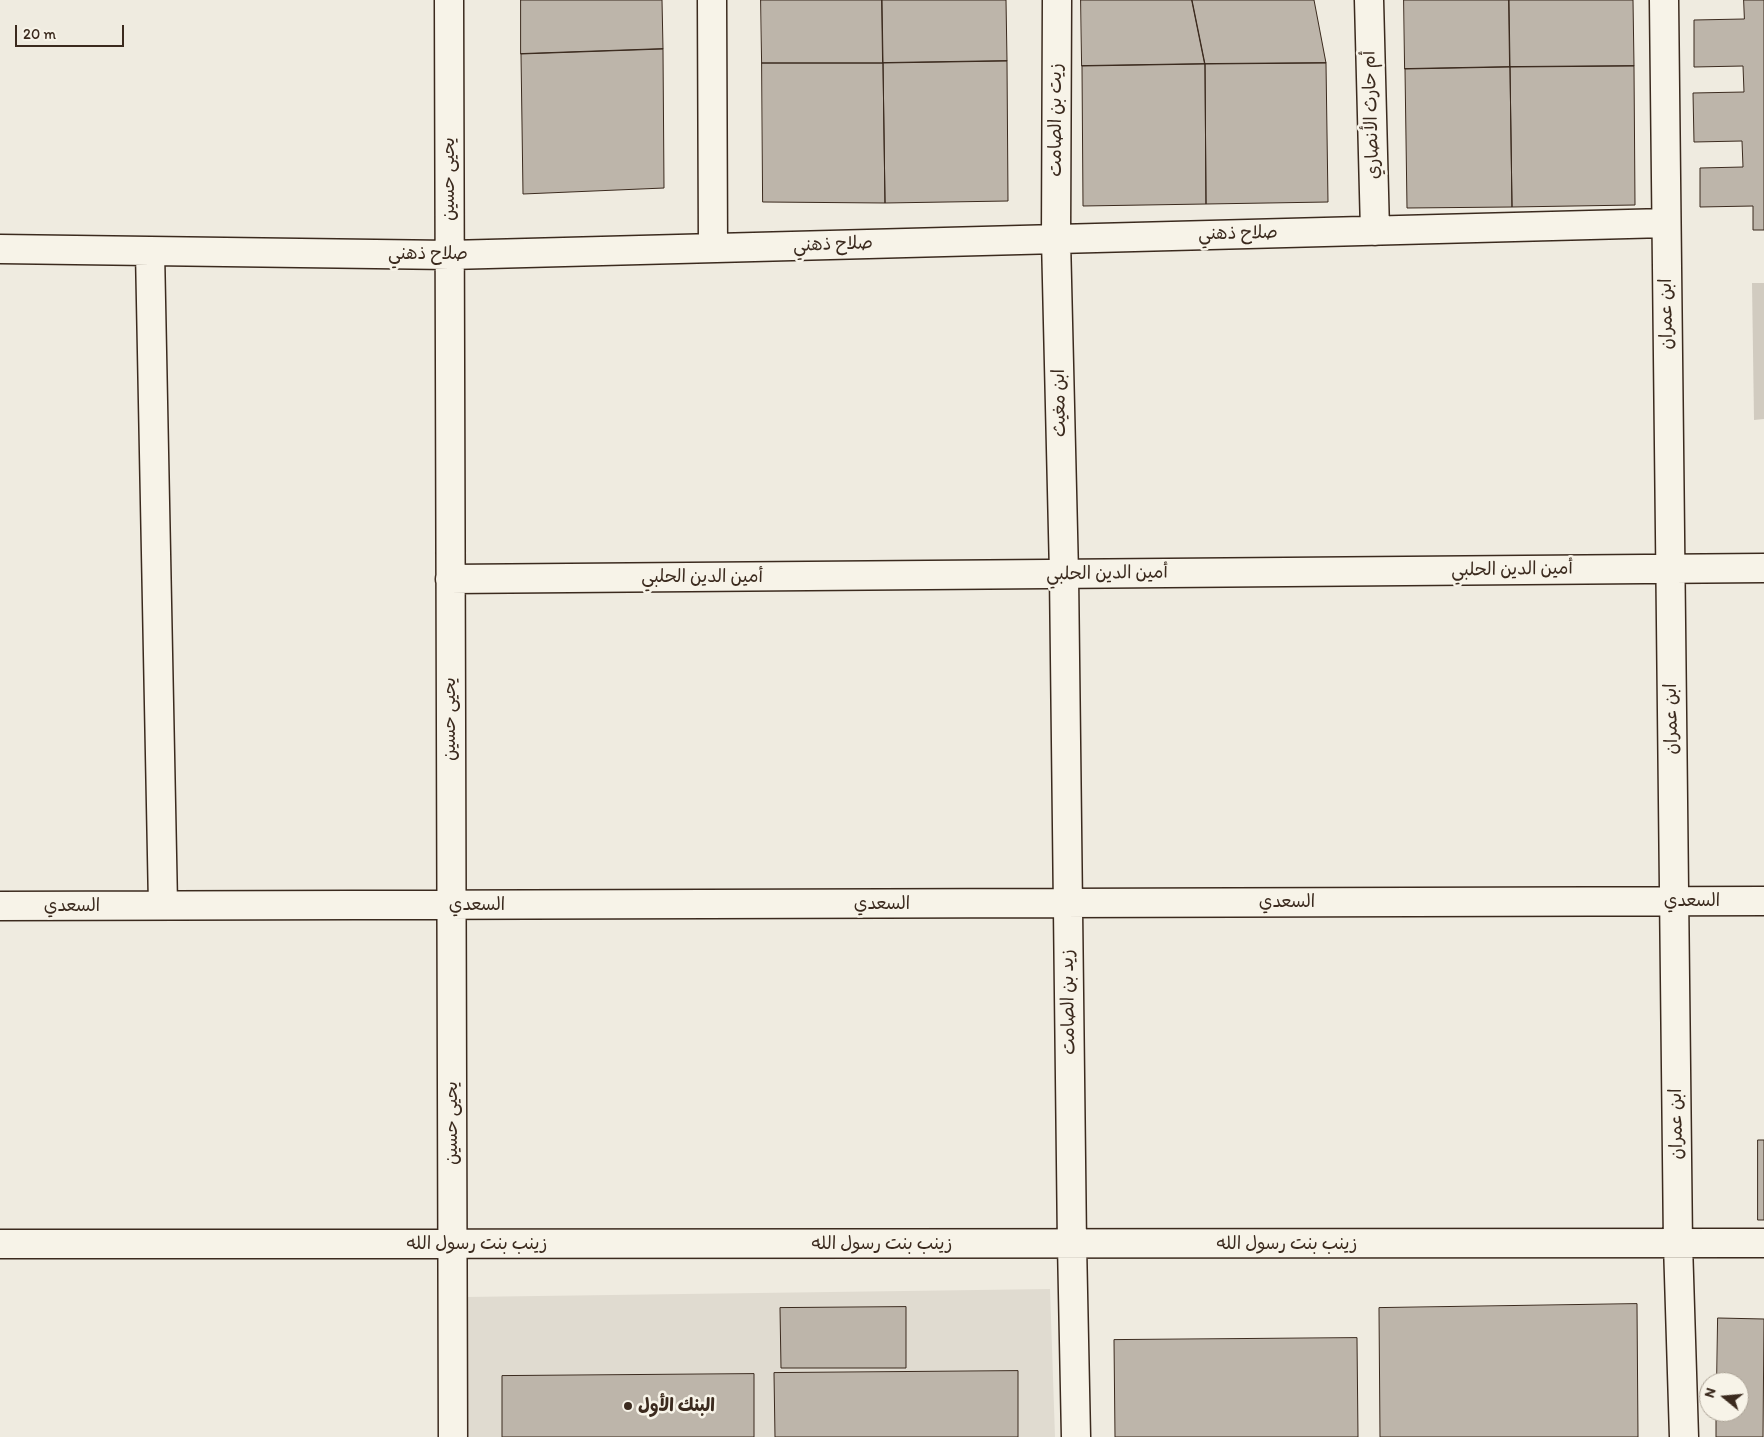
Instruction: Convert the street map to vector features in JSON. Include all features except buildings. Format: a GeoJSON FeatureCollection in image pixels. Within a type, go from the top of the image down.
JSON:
{"type":"FeatureCollection","features":[{"type":"Feature","properties":{"kind":"street","name":"يحيى حسين"},"geometry":{"type":"LineString","coordinates":[[449,0],[452,1437]]}},
{"type":"Feature","properties":{"kind":"street"},"geometry":{"type":"LineString","coordinates":[[712,0],[713,248]]}},
{"type":"Feature","properties":{"kind":"street","name":"زيت بن الصامت"},"geometry":{"type":"LineString","coordinates":[[1056,239],[1057,0]]}},
{"type":"Feature","properties":{"kind":"street","name":"أم حارث الأنصاري"},"geometry":{"type":"LineString","coordinates":[[1368,0],[1375,231]]}},
{"type":"Feature","properties":{"kind":"street","name":"ابن عمران"},"geometry":{"type":"LineString","coordinates":[[1664,0],[1678,1244],[1684,1437]]}},
{"type":"Feature","properties":{"kind":"street","name":"صلاح ذهني"},"geometry":{"type":"LineString","coordinates":[[0,249],[450,255],[1666,223]]}},
{"type":"Feature","properties":{"kind":"street","name":"ابن مغيث"},"geometry":{"type":"LineString","coordinates":[[1056,239],[1064,570]]}},
{"type":"Feature","properties":{"kind":"street"},"geometry":{"type":"LineString","coordinates":[[150,251],[163,905]]}},
{"type":"Feature","properties":{"kind":"street","name":"أمين الدين الحلبي"},"geometry":{"type":"LineString","coordinates":[[450,579],[1064,570],[1764,568]]}},
{"type":"Feature","properties":{"kind":"street","name":"زيد بن الصامت"},"geometry":{"type":"LineString","coordinates":[[1064,570],[1076,1437]]}},
{"type":"Feature","properties":{"kind":"street","name":"السعدي"},"geometry":{"type":"LineString","coordinates":[[0,906],[1764,901]]}},
{"type":"Feature","properties":{"kind":"street","name":"زينب بنت رسول الله"},"geometry":{"type":"LineString","coordinates":[[0,1244],[1764,1243]]}},
{"type":"Feature","properties":{"kind":"shaded area"},"geometry":{"type":"Polygon","coordinates":[[[1752,283],[1764,283],[1764,419],[1754,420],[1752,283]]]}},
{"type":"Feature","properties":{"kind":"shaded area"},"geometry":{"type":"Polygon","coordinates":[[[1050,1289],[1055,1437],[466,1437],[465,1297],[1050,1289]]]}},
{"type":"Feature","properties":{"kind":"place","name":"البنك الأول"},"geometry":{"type":"Point","coordinates":[628,1406]}}]}
